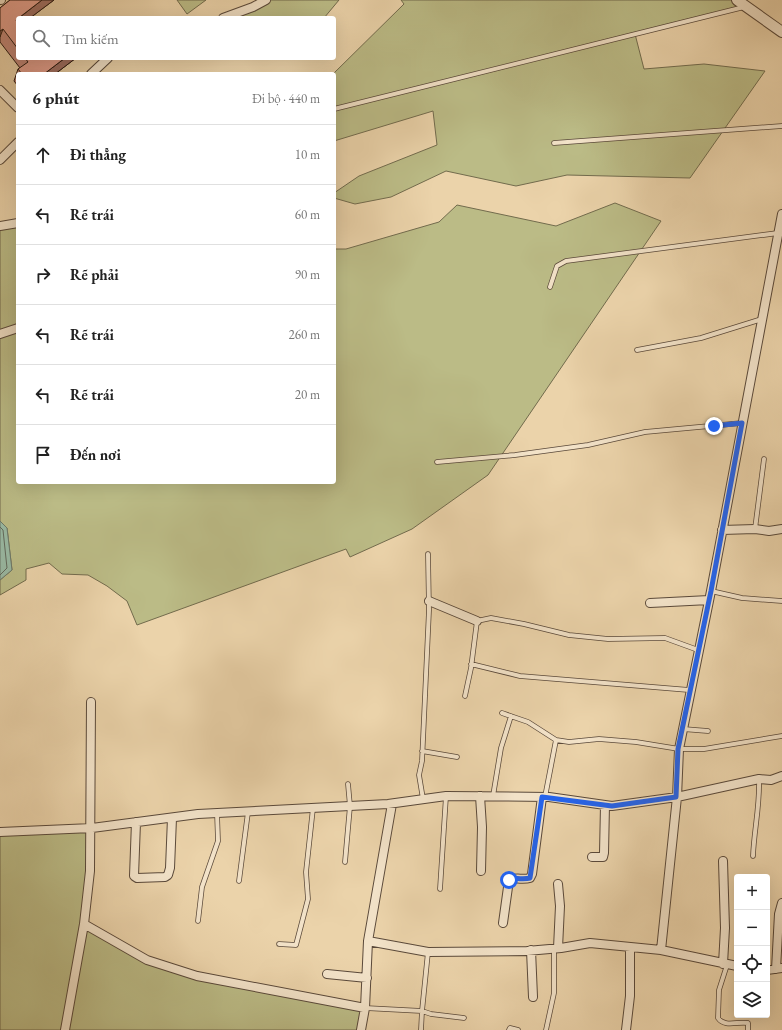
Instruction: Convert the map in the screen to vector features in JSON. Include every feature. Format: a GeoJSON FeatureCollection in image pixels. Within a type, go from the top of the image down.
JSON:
{"type":"FeatureCollection","features":[{"type":"Feature","properties":{"kind":"street"},"geometry":{"type":"LineString","coordinates":[[228,16],[266,0]]}},
{"type":"Feature","properties":{"kind":"street"},"geometry":{"type":"LineString","coordinates":[[737,0],[782,32]]}},
{"type":"Feature","properties":{"kind":"street"},"geometry":{"type":"LineString","coordinates":[[93,72],[106,60]]}},
{"type":"Feature","properties":{"kind":"street"},"geometry":{"type":"LineString","coordinates":[[0,90],[16,106]]}},
{"type":"Feature","properties":{"kind":"street"},"geometry":{"type":"LineString","coordinates":[[0,160],[16,144]]}},
{"type":"Feature","properties":{"kind":"street"},"geometry":{"type":"LineString","coordinates":[[661,950],[676,797],[678,749],[689,690],[710,596],[782,214]]}},
{"type":"Feature","properties":{"kind":"street"},"geometry":{"type":"LineString","coordinates":[[0,226],[16,223]]}},
{"type":"Feature","properties":{"kind":"street"},"geometry":{"type":"LineString","coordinates":[[0,334],[16,329]]}},
{"type":"Feature","properties":{"kind":"street"},"geometry":{"type":"LineString","coordinates":[[722,530],[755,529],[769,531],[782,529]]}},
{"type":"Feature","properties":{"kind":"street"},"geometry":{"type":"LineString","coordinates":[[650,604],[710,596]]}},
{"type":"Feature","properties":{"kind":"street"},"geometry":{"type":"LineString","coordinates":[[429,601],[477,621]]}},
{"type":"Feature","properties":{"kind":"street"},"geometry":{"type":"LineString","coordinates":[[65,1030],[84,924],[90,871],[92,828],[91,702]]}},
{"type":"Feature","properties":{"kind":"street"},"geometry":{"type":"LineString","coordinates":[[0,832],[92,828],[217,813],[392,804],[446,796],[544,797],[612,806],[676,797],[759,779],[771,780],[782,776]]}},
{"type":"Feature","properties":{"kind":"street"},"geometry":{"type":"LineString","coordinates":[[480,796],[482,827],[481,871]]}},
{"type":"Feature","properties":{"kind":"street"},"geometry":{"type":"LineString","coordinates":[[503,923],[509,880],[513,878],[523,880],[530,878],[532,874],[544,797]]}},
{"type":"Feature","properties":{"kind":"street"},"geometry":{"type":"LineString","coordinates":[[361,1030],[365,1008],[368,941],[392,804]]}},
{"type":"Feature","properties":{"kind":"street"},"geometry":{"type":"LineString","coordinates":[[592,857],[603,857],[604,805]]}},
{"type":"Feature","properties":{"kind":"street"},"geometry":{"type":"LineString","coordinates":[[136,822],[134,876],[137,878],[165,877],[168,875],[170,868],[172,818]]}},
{"type":"Feature","properties":{"kind":"street"},"geometry":{"type":"LineString","coordinates":[[722,861],[725,965]]}},
{"type":"Feature","properties":{"kind":"street"},"geometry":{"type":"LineString","coordinates":[[556,948],[560,906],[558,884]]}},
{"type":"Feature","properties":{"kind":"street"},"geometry":{"type":"LineString","coordinates":[[779,968],[779,914],[782,903]]}},
{"type":"Feature","properties":{"kind":"street"},"geometry":{"type":"LineString","coordinates":[[84,924],[147,960],[197,976],[365,1008]]}},
{"type":"Feature","properties":{"kind":"street"},"geometry":{"type":"LineString","coordinates":[[368,941],[428,952],[531,950],[590,943],[661,950],[734,966]]}},
{"type":"Feature","properties":{"kind":"street"},"geometry":{"type":"LineString","coordinates":[[626,1030],[630,996],[630,947]]}},
{"type":"Feature","properties":{"kind":"street"},"geometry":{"type":"LineString","coordinates":[[531,950],[533,996]]}},
{"type":"Feature","properties":{"kind":"street"},"geometry":{"type":"LineString","coordinates":[[327,974],[367,978]]}},
{"type":"Feature","properties":{"kind":"lane"},"geometry":{"type":"LineString","coordinates":[[336,109],[746,6]]}},
{"type":"Feature","properties":{"kind":"lane"},"geometry":{"type":"LineString","coordinates":[[554,143],[782,126]]}},
{"type":"Feature","properties":{"kind":"lane"},"geometry":{"type":"LineString","coordinates":[[550,287],[557,266],[566,261],[779,233]]}},
{"type":"Feature","properties":{"kind":"lane"},"geometry":{"type":"LineString","coordinates":[[637,350],[701,338],[762,319]]}},
{"type":"Feature","properties":{"kind":"lane"},"geometry":{"type":"LineString","coordinates":[[437,462],[515,455],[588,445],[644,432],[742,423]]}},
{"type":"Feature","properties":{"kind":"lane"},"geometry":{"type":"LineString","coordinates":[[755,529],[764,459]]}},
{"type":"Feature","properties":{"kind":"lane"},"geometry":{"type":"LineString","coordinates":[[423,799],[420,775],[429,601],[428,554]]}},
{"type":"Feature","properties":{"kind":"lane"},"geometry":{"type":"LineString","coordinates":[[710,596],[782,601]]}},
{"type":"Feature","properties":{"kind":"lane"},"geometry":{"type":"LineString","coordinates":[[465,696],[477,621],[491,618],[569,635],[608,639],[666,638],[698,650]]}},
{"type":"Feature","properties":{"kind":"lane"},"geometry":{"type":"LineString","coordinates":[[471,664],[520,676],[689,690]]}},
{"type":"Feature","properties":{"kind":"lane"},"geometry":{"type":"LineString","coordinates":[[502,713],[528,722],[556,740],[569,742],[599,739],[636,742],[678,749],[704,749],[782,736]]}},
{"type":"Feature","properties":{"kind":"lane"},"geometry":{"type":"LineString","coordinates":[[493,796],[501,748],[511,716]]}},
{"type":"Feature","properties":{"kind":"lane"},"geometry":{"type":"LineString","coordinates":[[682,729],[708,731]]}},
{"type":"Feature","properties":{"kind":"lane"},"geometry":{"type":"LineString","coordinates":[[544,797],[556,740]]}},
{"type":"Feature","properties":{"kind":"lane"},"geometry":{"type":"LineString","coordinates":[[422,752],[457,757]]}},
{"type":"Feature","properties":{"kind":"lane"},"geometry":{"type":"LineString","coordinates":[[753,856],[754,831],[760,801],[759,779]]}},
{"type":"Feature","properties":{"kind":"lane"},"geometry":{"type":"LineString","coordinates":[[344,862],[350,806],[348,784]]}},
{"type":"Feature","properties":{"kind":"lane"},"geometry":{"type":"LineString","coordinates":[[440,889],[446,796]]}},
{"type":"Feature","properties":{"kind":"lane"},"geometry":{"type":"LineString","coordinates":[[279,944],[296,945],[308,899],[306,872],[312,808]]}},
{"type":"Feature","properties":{"kind":"lane"},"geometry":{"type":"LineString","coordinates":[[239,881],[248,812]]}},
{"type":"Feature","properties":{"kind":"lane"},"geometry":{"type":"LineString","coordinates":[[198,921],[202,888],[218,841],[217,813]]}},
{"type":"Feature","properties":{"kind":"lane"},"geometry":{"type":"LineString","coordinates":[[546,1030],[554,993],[556,948]]}},
{"type":"Feature","properties":{"kind":"lane"},"geometry":{"type":"LineString","coordinates":[[420,1030],[428,952]]}},
{"type":"Feature","properties":{"kind":"lane"},"geometry":{"type":"LineString","coordinates":[[725,965],[719,990],[718,1018],[720,1021],[729,1024],[748,1023],[748,1030]]}},
{"type":"Feature","properties":{"kind":"lane"},"geometry":{"type":"LineString","coordinates":[[365,1008],[422,1011],[430,1014],[464,1018]]}},
{"type":"Feature","properties":{"kind":"lane"},"geometry":{"type":"LineString","coordinates":[[509,1030],[510,1028],[518,1030]]}},
{"type":"Feature","properties":{"kind":"shaded area"},"geometry":{"type":"Polygon","coordinates":[[[177,0],[206,0],[187,14],[177,0]]]}},
{"type":"Feature","properties":{"kind":"shaded area"},"geometry":{"type":"Polygon","coordinates":[[[266,0],[339,0],[326,16],[238,16],[237,13],[266,0]]]}},
{"type":"Feature","properties":{"kind":"shaded area"},"geometry":{"type":"Polygon","coordinates":[[[401,0],[737,0],[746,6],[635,34],[644,69],[704,64],[765,71],[690,178],[567,175],[516,186],[446,171],[391,197],[355,204],[336,199],[336,192],[359,176],[437,145],[433,111],[336,140],[335,72],[404,4],[401,0]]]}},
{"type":"Feature","properties":{"kind":"shaded area"},"geometry":{"type":"Polygon","coordinates":[[[615,203],[661,221],[488,475],[412,529],[350,557],[346,549],[137,625],[127,601],[107,586],[88,575],[62,574],[49,563],[26,569],[26,580],[0,595],[0,580],[12,570],[7,528],[0,521],[0,226],[16,222],[16,484],[336,484],[336,249],[346,249],[439,222],[457,205],[556,226],[615,203]]]}},
{"type":"Feature","properties":{"kind":"shaded area"},"geometry":{"type":"Polygon","coordinates":[[[92,828],[84,924],[147,960],[197,976],[365,1008],[361,1030],[0,1030],[0,832],[92,828]]]}},
{"type":"Feature","properties":{"kind":"water"},"geometry":{"type":"Polygon","coordinates":[[[0,521],[7,528],[12,570],[0,580],[0,521]]]}},
{"type":"Feature","properties":{"kind":"building"},"geometry":{"type":"Polygon","coordinates":[[[10,0],[42,0],[21,16],[16,16],[16,46],[3,29],[0,31],[0,8],[10,0]]]}},
{"type":"Feature","properties":{"kind":"building"},"geometry":{"type":"Polygon","coordinates":[[[26,60],[62,60],[47,72],[20,72],[18,69],[28,62],[26,60]]]}},
{"type":"Feature","properties":{"kind":"route"},"geometry":{"type":"LineString","coordinates":[[509,880],[513,878],[523,880],[530,878],[532,874],[542,797],[612,806],[676,797],[678,749],[689,690],[711,591],[742,423],[714,426]]}}]}
